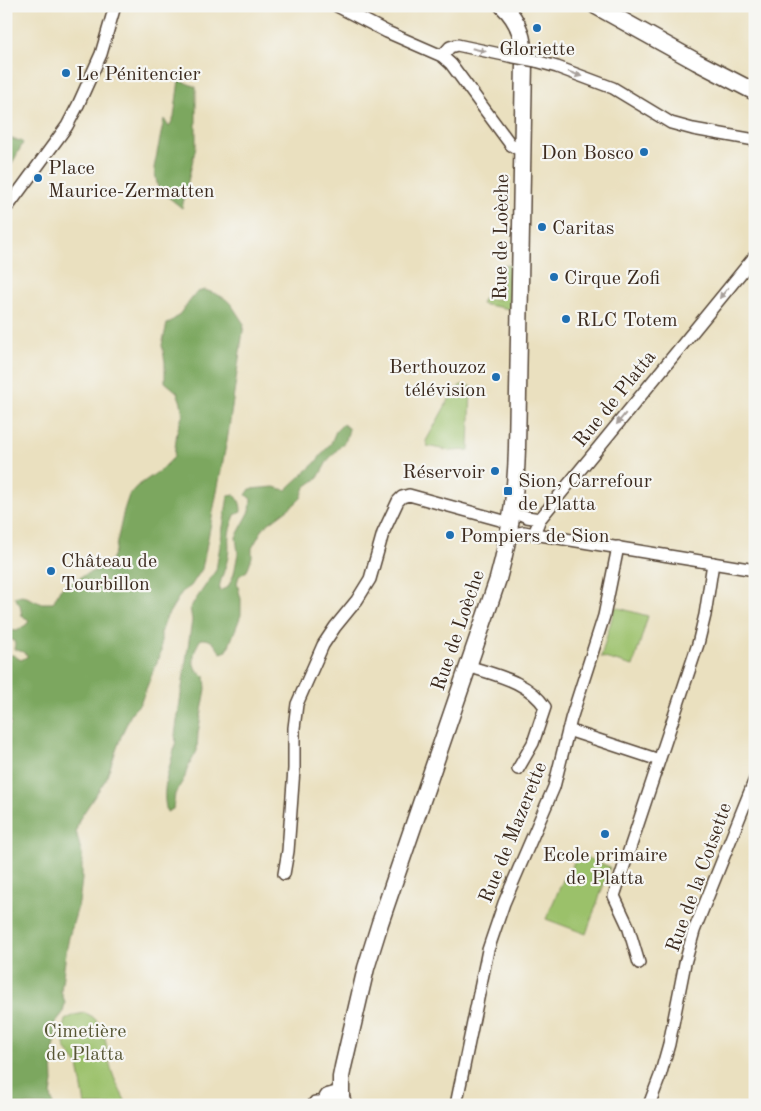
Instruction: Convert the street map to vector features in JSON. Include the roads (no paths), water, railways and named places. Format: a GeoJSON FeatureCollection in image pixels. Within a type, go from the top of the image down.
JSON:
{"type":"FeatureCollection","features":[{"type":"Feature","properties":{"kind":"street"},"geometry":{"type":"LineString","coordinates":[[9,206],[67,126],[101,54],[115,6]]}},
{"type":"Feature","properties":{"kind":"street"},"geometry":{"type":"LineString","coordinates":[[337,6],[387,32],[442,56],[457,71],[511,145],[522,149]]}},
{"type":"Feature","properties":{"kind":"street","name":"Rue de Loèche"},"geometry":{"type":"LineString","coordinates":[[333,1102],[341,1077],[366,968],[498,579],[511,523],[517,456],[524,62],[522,39],[516,22],[503,6]]}},
{"type":"Feature","properties":{"kind":"street"},"geometry":{"type":"LineString","coordinates":[[596,6],[755,92]]}},
{"type":"Feature","properties":{"kind":"street"},"geometry":{"type":"LineString","coordinates":[[442,56],[450,47],[457,45],[536,61],[613,88],[671,123],[755,140]]}},
{"type":"Feature","properties":{"kind":"street","name":"Rue de Platta"},"geometry":{"type":"LineString","coordinates":[[534,534],[540,519],[755,256]]}},
{"type":"Feature","properties":{"kind":"street"},"geometry":{"type":"LineString","coordinates":[[284,874],[288,851],[294,769],[294,728],[298,704],[323,645],[357,600],[370,579],[383,533],[398,501],[402,497],[409,496],[511,523],[524,532],[755,570]]}},
{"type":"Feature","properties":{"kind":"street"},"geometry":{"type":"LineString","coordinates":[[511,523],[527,517],[540,519],[543,524],[560,538]]}},
{"type":"Feature","properties":{"kind":"street","name":"Rue de Mazerette"},"geometry":{"type":"LineString","coordinates":[[456,1105],[488,950],[504,903],[552,792],[568,730],[604,616],[618,547]]}},
{"type":"Feature","properties":{"kind":"street"},"geometry":{"type":"LineString","coordinates":[[639,963],[628,926],[614,896],[700,636],[713,563]]}},
{"type":"Feature","properties":{"kind":"street"},"geometry":{"type":"LineString","coordinates":[[468,666],[518,683],[540,700],[545,707],[533,743],[518,769]]}},
{"type":"Feature","properties":{"kind":"street"},"geometry":{"type":"LineString","coordinates":[[568,730],[659,760]]}},
{"type":"Feature","properties":{"kind":"street","name":"Rue de la Cotsette"},"geometry":{"type":"LineString","coordinates":[[649,1105],[668,1049],[694,931],[755,780]]}},
{"type":"Feature","properties":{"kind":"place","name":"Gloriette"},"geometry":{"type":"Point","coordinates":[537,28]}},
{"type":"Feature","properties":{"kind":"place","name":"Le Pénitencier"},"geometry":{"type":"Point","coordinates":[66,73]}},
{"type":"Feature","properties":{"kind":"place","name":"Don Bosco"},"geometry":{"type":"Point","coordinates":[644,152]}},
{"type":"Feature","properties":{"kind":"place","name":"Place Maurice-Zermatten"},"geometry":{"type":"Point","coordinates":[38,178]}},
{"type":"Feature","properties":{"kind":"place","name":"Caritas"},"geometry":{"type":"Point","coordinates":[542,227]}},
{"type":"Feature","properties":{"kind":"place","name":"Cirque Zofi"},"geometry":{"type":"Point","coordinates":[554,277]}},
{"type":"Feature","properties":{"kind":"place","name":"RLC Totem"},"geometry":{"type":"Point","coordinates":[566,319]}},
{"type":"Feature","properties":{"kind":"place","name":"Berthouzoz télévision"},"geometry":{"type":"Point","coordinates":[496,377]}},
{"type":"Feature","properties":{"kind":"place","name":"Réservoir"},"geometry":{"type":"Point","coordinates":[495,471]}},
{"type":"Feature","properties":{"kind":"place","name":"Sion, Carrefour de Platta"},"geometry":{"type":"Point","coordinates":[508,491]}},
{"type":"Feature","properties":{"kind":"place","name":"Pompiers de Sion"},"geometry":{"type":"Point","coordinates":[450,535]}},
{"type":"Feature","properties":{"kind":"place","name":"Château de Tourbillon"},"geometry":{"type":"Point","coordinates":[51,571]}},
{"type":"Feature","properties":{"kind":"place","name":"Ecole primaire de Platta"},"geometry":{"type":"Point","coordinates":[605,834]}},
{"type":"Feature","properties":{"kind":"park label","name":"Cimetière de Platta"},"geometry":{"type":"Point","coordinates":[85,1042]}}]}
